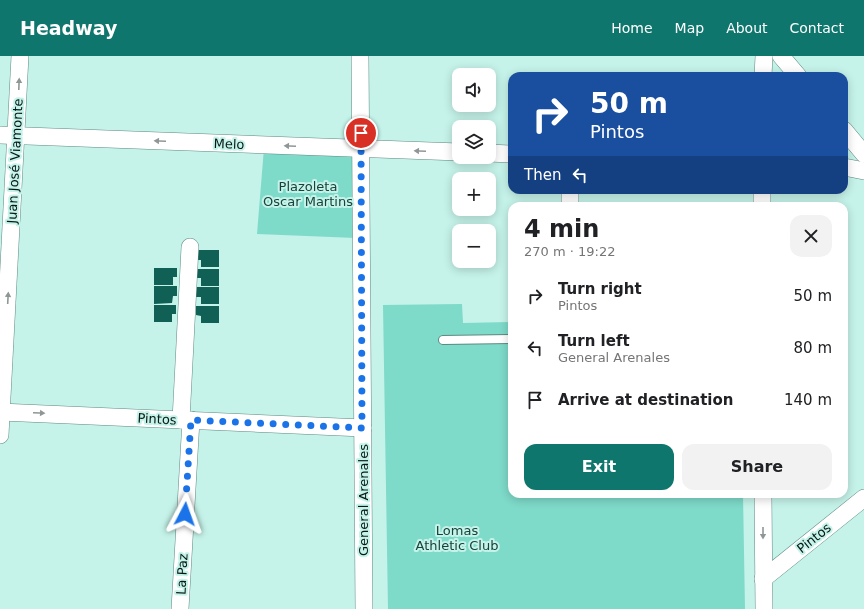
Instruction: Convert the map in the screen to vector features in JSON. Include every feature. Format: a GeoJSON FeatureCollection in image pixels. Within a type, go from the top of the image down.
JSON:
{"type":"FeatureCollection","features":[{"type":"Feature","properties":{"kind":"street","name":"Juan José Viamonte"},"geometry":{"type":"LineString","coordinates":[[0,435],[8,135],[20,56]]}},
{"type":"Feature","properties":{"kind":"street","name":"General Arenales"},"geometry":{"type":"LineString","coordinates":[[360,56],[364,609]]}},
{"type":"Feature","properties":{"kind":"street"},"geometry":{"type":"LineString","coordinates":[[763,72],[764,56]]}},
{"type":"Feature","properties":{"kind":"street"},"geometry":{"type":"LineString","coordinates":[[781,56],[795,72]]}},
{"type":"Feature","properties":{"kind":"street","name":"Melo"},"geometry":{"type":"LineString","coordinates":[[8,135],[452,152]]}},
{"type":"Feature","properties":{"kind":"street"},"geometry":{"type":"LineString","coordinates":[[848,135],[864,154]]}},
{"type":"Feature","properties":{"kind":"street"},"geometry":{"type":"LineString","coordinates":[[496,153],[508,154]]}},
{"type":"Feature","properties":{"kind":"street"},"geometry":{"type":"LineString","coordinates":[[848,168],[864,171]]}},
{"type":"Feature","properties":{"kind":"street","name":"La Paz"},"geometry":{"type":"LineString","coordinates":[[180,609],[190,247]]}},
{"type":"Feature","properties":{"kind":"street","name":"Pintos"},"geometry":{"type":"LineString","coordinates":[[1,412],[362,428]]}},
{"type":"Feature","properties":{"kind":"street"},"geometry":{"type":"LineString","coordinates":[[763,498],[764,609]]}},
{"type":"Feature","properties":{"kind":"street","name":"Pintos"},"geometry":{"type":"LineString","coordinates":[[763,579],[864,498]]}},
{"type":"Feature","properties":{"kind":"lane"},"geometry":{"type":"LineString","coordinates":[[443,340],[508,339]]}},
{"type":"Feature","properties":{"kind":"green space","name":"Plazoleta Oscar Martins"},"geometry":{"type":"Polygon","coordinates":[[[264,148],[356,152],[356,238],[257,234],[264,148]]]}},
{"type":"Feature","properties":{"kind":"green space","name":"Lomas Athletic Club"},"geometry":{"type":"Polygon","coordinates":[[[462,304],[463,323],[508,322],[508,498],[743,498],[745,609],[388,609],[383,305],[462,304]]]}},
{"type":"Feature","properties":{"kind":"building"},"geometry":{"type":"Polygon","coordinates":[[[196,250],[219,250],[219,267],[201,267],[201,260],[196,260],[196,250]]]}},
{"type":"Feature","properties":{"kind":"building"},"geometry":{"type":"Polygon","coordinates":[[[154,268],[177,268],[177,277],[173,277],[173,285],[154,285],[154,268]]]}},
{"type":"Feature","properties":{"kind":"building"},"geometry":{"type":"Polygon","coordinates":[[[196,269],[219,269],[219,286],[201,286],[201,278],[196,278],[196,269]]]}},
{"type":"Feature","properties":{"kind":"building"},"geometry":{"type":"Polygon","coordinates":[[[154,286],[177,286],[177,296],[173,296],[172,303],[154,304],[154,286]]]}},
{"type":"Feature","properties":{"kind":"building"},"geometry":{"type":"Polygon","coordinates":[[[196,287],[219,287],[219,304],[201,304],[201,297],[196,297],[196,287]]]}},
{"type":"Feature","properties":{"kind":"building"},"geometry":{"type":"Polygon","coordinates":[[[154,305],[176,305],[176,314],[172,314],[172,322],[154,322],[154,305]]]}},
{"type":"Feature","properties":{"kind":"building"},"geometry":{"type":"Polygon","coordinates":[[[196,306],[219,306],[219,323],[201,323],[201,316],[196,315],[196,306]]]}},
{"type":"Feature","properties":{"kind":"route"},"geometry":{"type":"LineString","coordinates":[[185,514],[191,420],[362,428],[361,133]]}}]}
